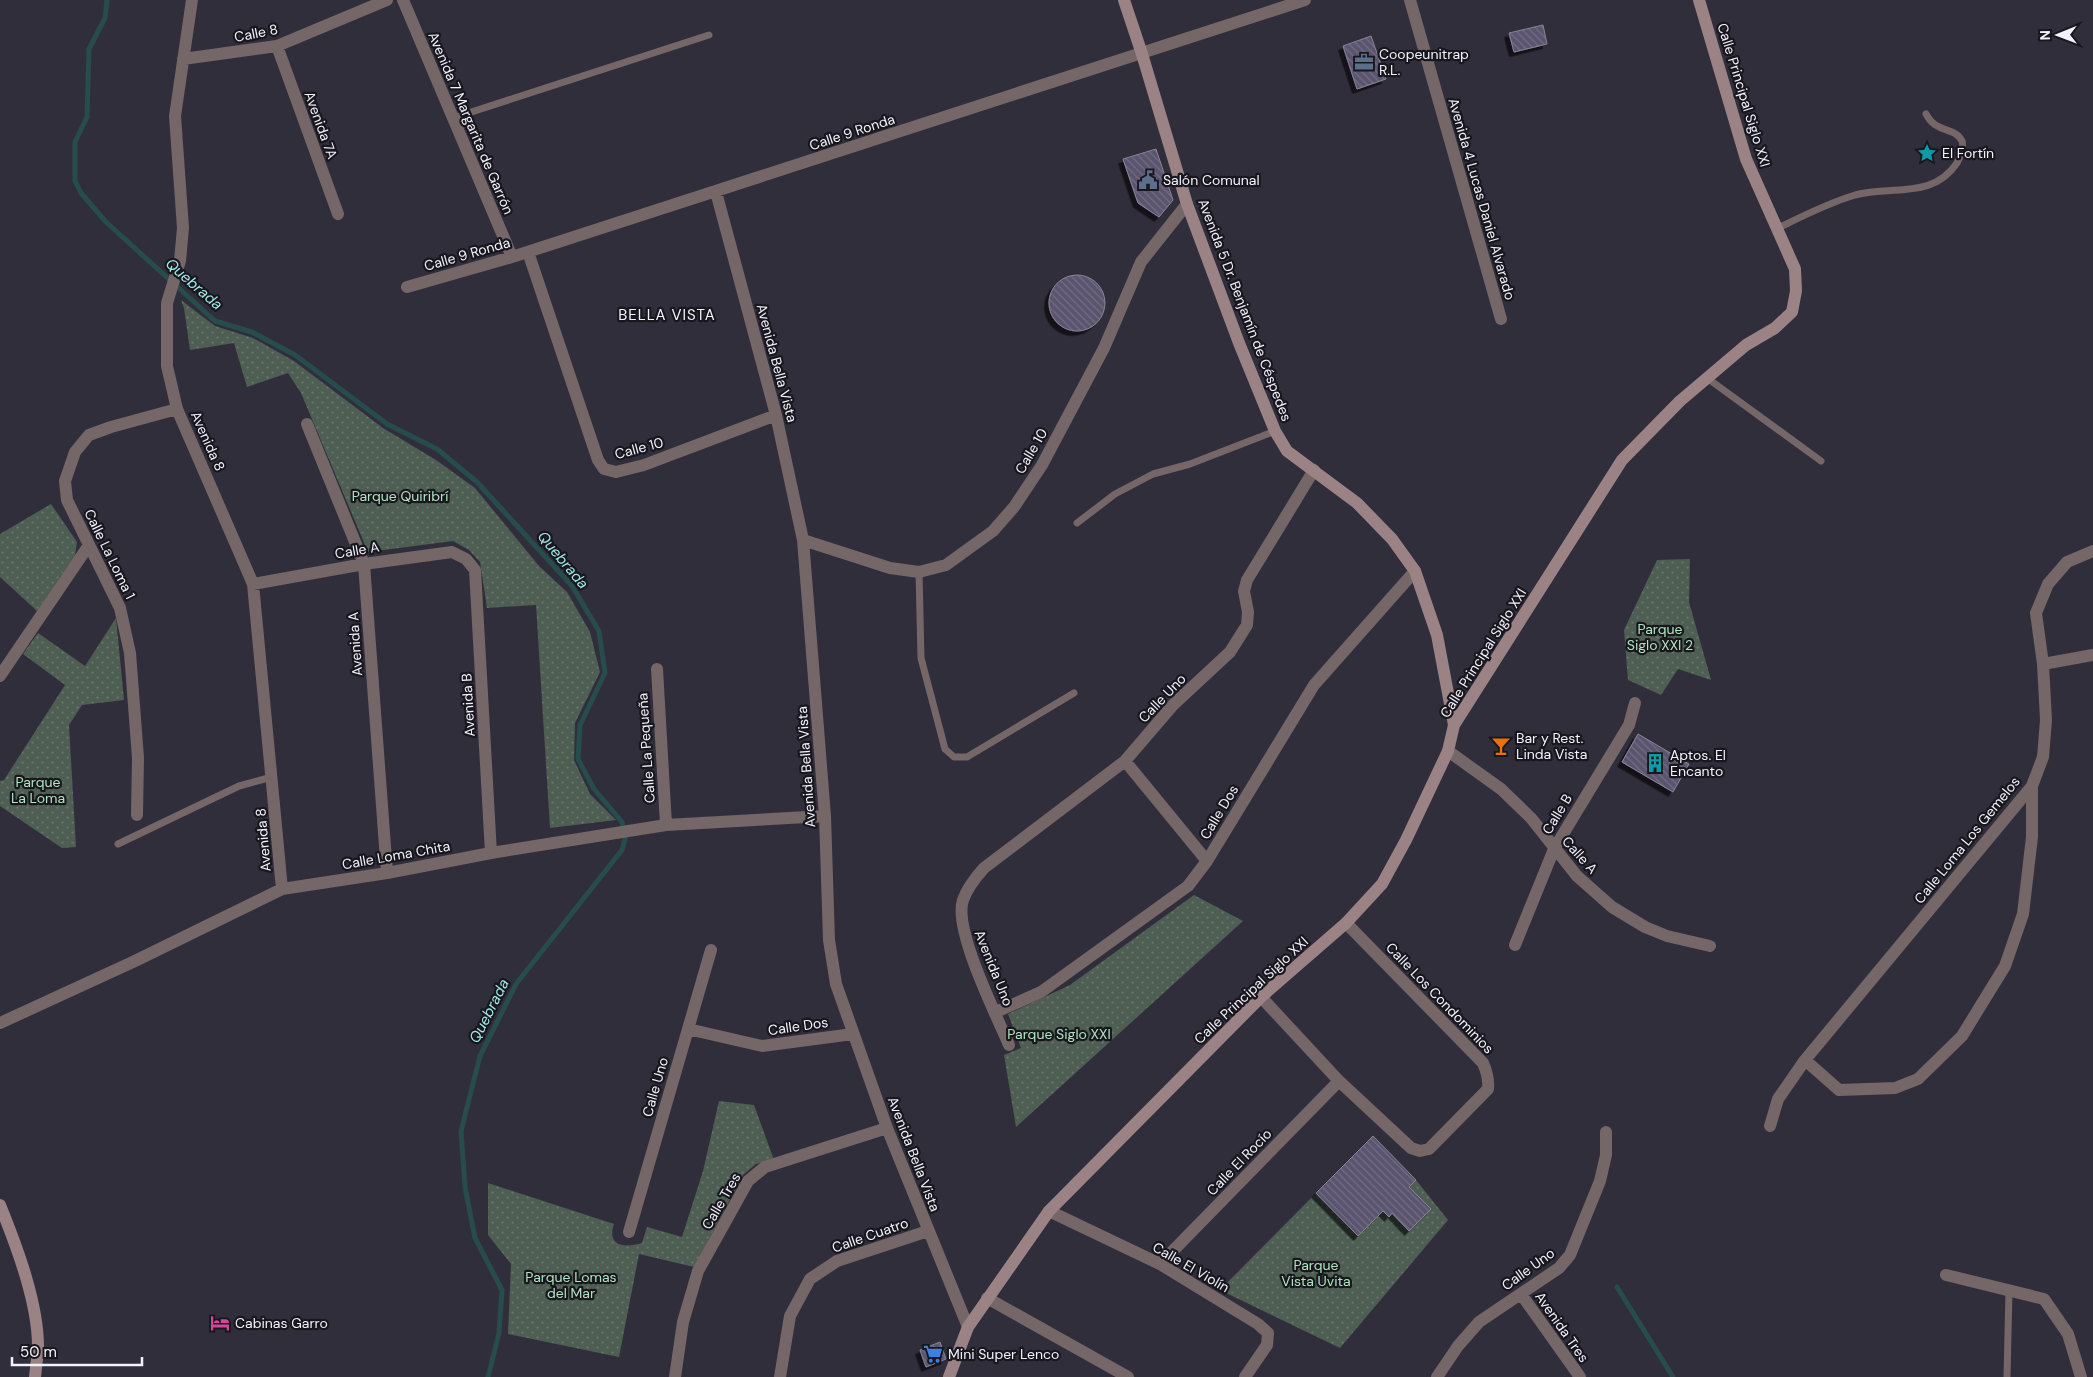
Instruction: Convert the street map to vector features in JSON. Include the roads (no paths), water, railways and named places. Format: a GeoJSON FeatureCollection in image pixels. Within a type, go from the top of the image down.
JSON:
{"type":"FeatureCollection","features":[{"type":"Feature","properties":{"kind":"street","name":"Avenida 8"},"geometry":{"type":"LineString","coordinates":[[192,0],[174,116],[183,228],[180,261],[166,303],[165,339],[167,366],[177,410],[253,584],[282,889]]}},
{"type":"Feature","properties":{"kind":"street","name":"Calle 8"},"geometry":{"type":"LineString","coordinates":[[183,59],[277,46],[387,0]]}},
{"type":"Feature","properties":{"kind":"street","name":"Avenida 7 Margarita de Garrón"},"geometry":{"type":"LineString","coordinates":[[403,0],[512,257]]}},
{"type":"Feature","properties":{"kind":"street","name":"Avenida 5 Dr. Benjamín de Céspedes"},"geometry":{"type":"LineString","coordinates":[[1124,0],[1187,204],[1239,343],[1275,431],[1287,451],[1357,503],[1392,539],[1415,572],[1437,636],[1454,725]]}},
{"type":"Feature","properties":{"kind":"street","name":"Calle 9 Ronda"},"geometry":{"type":"LineString","coordinates":[[407,287],[512,257],[716,192],[1305,0]]}},
{"type":"Feature","properties":{"kind":"street","name":"Avenida 4 Lucas Daniel Alvarado"},"geometry":{"type":"LineString","coordinates":[[1410,0],[1501,319]]}},
{"type":"Feature","properties":{"kind":"street","name":"Calle Principal Siglo XXI"},"geometry":{"type":"LineString","coordinates":[[949,1377],[968,1327],[1049,1211],[1261,997],[1346,922],[1382,884],[1406,840],[1448,750],[1454,725],[1622,460],[1680,401],[1746,345],[1775,328],[1792,312],[1796,290],[1795,269],[1746,159],[1699,0]]}},
{"type":"Feature","properties":{"kind":"street","name":"Avenida 7A"},"geometry":{"type":"LineString","coordinates":[[277,46],[338,214]]}},
{"type":"Feature","properties":{"kind":"street","name":"Avenida Bella Vista"},"geometry":{"type":"LineString","coordinates":[[716,192],[776,415],[804,540],[825,816],[830,940],[836,984],[887,1128],[968,1327]]}},
{"type":"Feature","properties":{"kind":"street","name":"Calle 10"},"geometry":{"type":"LineString","coordinates":[[804,540],[890,568],[918,572],[946,564],[993,531],[1014,507],[1042,465],[1104,348],[1140,262],[1187,204]]}},
{"type":"Feature","properties":{"kind":"street","name":"Calle 10"},"geometry":{"type":"LineString","coordinates":[[528,252],[598,460],[604,469],[616,472],[644,465],[776,415]]}},
{"type":"Feature","properties":{"kind":"street","name":"Calle La Loma 1"},"geometry":{"type":"LineString","coordinates":[[137,815],[138,758],[130,653],[120,608],[67,500],[65,482],[75,452],[89,435],[111,427],[177,410]]}},
{"type":"Feature","properties":{"kind":"street","name":"Avenida A"},"geometry":{"type":"LineString","coordinates":[[307,424],[364,564],[387,873]]}},
{"type":"Feature","properties":{"kind":"street","name":"Calle Uno"},"geometry":{"type":"LineString","coordinates":[[963,899],[971,884],[984,868],[1125,761],[1173,705],[1230,652],[1247,625],[1248,612],[1244,591],[1247,580],[1314,470]]}},
{"type":"Feature","properties":{"kind":"street"},"geometry":{"type":"LineString","coordinates":[[0,676],[88,546]]}},
{"type":"Feature","properties":{"kind":"street","name":"Calle Loma Los Gemelos"},"geometry":{"type":"LineString","coordinates":[[1770,1126],[1778,1099],[1804,1060],[2032,786],[2042,757],[2046,720],[2043,664],[2036,613],[2048,584],[2067,562],[2093,551]]}},
{"type":"Feature","properties":{"kind":"street","name":"Calle A"},"geometry":{"type":"LineString","coordinates":[[253,584],[364,564],[452,552],[466,560]]}},
{"type":"Feature","properties":{"kind":"street","name":"Avenida B"},"geometry":{"type":"LineString","coordinates":[[466,560],[475,570],[491,853]]}},
{"type":"Feature","properties":{"kind":"street","name":"Calle Dos"},"geometry":{"type":"LineString","coordinates":[[996,1012],[1041,992],[1188,886],[1207,861],[1314,685],[1415,572]]}},
{"type":"Feature","properties":{"kind":"street"},"geometry":{"type":"LineString","coordinates":[[2043,664],[2093,655]]}},
{"type":"Feature","properties":{"kind":"street","name":"Calle La Pequeña"},"geometry":{"type":"LineString","coordinates":[[656,669],[666,825]]}},
{"type":"Feature","properties":{"kind":"street","name":"Calle B"},"geometry":{"type":"LineString","coordinates":[[1515,945],[1554,848],[1629,725],[1635,703]]}},
{"type":"Feature","properties":{"kind":"street","name":"Calle A"},"geometry":{"type":"LineString","coordinates":[[1448,750],[1501,788],[1531,818],[1577,876],[1612,907],[1636,922],[1667,936],[1710,946]]}},
{"type":"Feature","properties":{"kind":"street"},"geometry":{"type":"LineString","coordinates":[[1125,761],[1207,861]]}},
{"type":"Feature","properties":{"kind":"street"},"geometry":{"type":"LineString","coordinates":[[1804,1060],[1839,1090],[1895,1088],[1918,1079],[1962,1036],[2005,966],[2023,914],[2032,837],[2032,786]]}},
{"type":"Feature","properties":{"kind":"street","name":"Calle Loma Chita"},"geometry":{"type":"LineString","coordinates":[[0,1023],[135,961],[282,889],[666,825],[825,816]]}},
{"type":"Feature","properties":{"kind":"street","name":"Avenida Uno"},"geometry":{"type":"LineString","coordinates":[[963,899],[960,912],[965,941],[1009,1045]]}},
{"type":"Feature","properties":{"kind":"street","name":"Calle Los Condominios"},"geometry":{"type":"LineString","coordinates":[[1261,997],[1339,1081],[1411,1148],[1420,1151],[1429,1149],[1488,1089],[1489,1080],[1483,1063],[1346,922]]}},
{"type":"Feature","properties":{"kind":"street","name":"Calle Uno"},"geometry":{"type":"LineString","coordinates":[[629,1232],[711,950]]}},
{"type":"Feature","properties":{"kind":"street","name":"Calle Dos"},"geometry":{"type":"LineString","coordinates":[[688,1029],[762,1046],[853,1034]]}},
{"type":"Feature","properties":{"kind":"street","name":"Calle El Rocío"},"geometry":{"type":"LineString","coordinates":[[1160,1264],[1339,1081]]}},
{"type":"Feature","properties":{"kind":"street","name":"Calle Tres"},"geometry":{"type":"LineString","coordinates":[[675,1377],[683,1322],[698,1271],[748,1181],[765,1167],[887,1128]]}},
{"type":"Feature","properties":{"kind":"street","name":"Calle Uno"},"geometry":{"type":"LineString","coordinates":[[1437,1377],[1458,1346],[1479,1322],[1560,1268],[1570,1255],[1600,1181],[1606,1155],[1606,1132]]}},
{"type":"Feature","properties":{"kind":"street"},"geometry":{"type":"LineString","coordinates":[[0,1205],[13,1237],[33,1304],[38,1349],[35,1377]]}},
{"type":"Feature","properties":{"kind":"street","name":"Calle El Violín"},"geometry":{"type":"LineString","coordinates":[[1049,1211],[1160,1264],[1258,1324],[1268,1333],[1267,1346],[1246,1377]]}},
{"type":"Feature","properties":{"kind":"street","name":"Calle Cuatro"},"geometry":{"type":"LineString","coordinates":[[780,1377],[790,1316],[810,1279],[837,1261],[928,1231]]}},
{"type":"Feature","properties":{"kind":"street"},"geometry":{"type":"LineString","coordinates":[[1946,1275],[2044,1299],[2068,1334],[2081,1377]]}},
{"type":"Feature","properties":{"kind":"street","name":"Avenida Tres"},"geometry":{"type":"LineString","coordinates":[[1521,1294],[1580,1377]]}},
{"type":"Feature","properties":{"kind":"street"},"geometry":{"type":"LineString","coordinates":[[987,1298],[1128,1377]]}},
{"type":"Feature","properties":{"kind":"lane"},"geometry":{"type":"LineString","coordinates":[[453,118],[709,35]]}},
{"type":"Feature","properties":{"kind":"lane"},"geometry":{"type":"LineString","coordinates":[[1778,228],[1828,203],[1858,194],[1915,189],[1942,180],[1958,160],[1962,141],[1955,133],[1933,124],[1926,114]]}},
{"type":"Feature","properties":{"kind":"lane"},"geometry":{"type":"LineString","coordinates":[[1707,378],[1821,461]]}},
{"type":"Feature","properties":{"kind":"lane"},"geometry":{"type":"LineString","coordinates":[[1077,523],[1115,494],[1153,474],[1190,464],[1275,431]]}},
{"type":"Feature","properties":{"kind":"lane"},"geometry":{"type":"LineString","coordinates":[[918,572],[921,658],[945,749],[954,757],[967,757],[1074,693]]}},
{"type":"Feature","properties":{"kind":"lane"},"geometry":{"type":"LineString","coordinates":[[118,844],[239,786],[272,777]]}},
{"type":"Feature","properties":{"kind":"lane"},"geometry":{"type":"LineString","coordinates":[[2007,1377],[2009,1290]]}},
{"type":"Feature","properties":{"kind":"waterway","name":"Quebrada"},"geometry":{"type":"LineString","coordinates":[[107,0],[105,18],[89,49],[87,117],[75,142],[75,181],[81,193],[106,222],[215,321],[252,332],[295,355],[387,424],[437,449],[477,482],[572,586],[599,631],[605,673],[580,725],[578,759],[594,789],[622,822],[625,839],[622,850],[516,984],[480,1056],[461,1131],[465,1187],[475,1238],[502,1290],[499,1333],[488,1377]]}},
{"type":"Feature","properties":{"kind":"waterway"},"geometry":{"type":"LineString","coordinates":[[1617,1287],[1673,1377]]}},
{"type":"Feature","properties":{"kind":"place","name":"Coopeunitrap R.L."},"geometry":{"type":"Point","coordinates":[1364,62]}},
{"type":"Feature","properties":{"kind":"place","name":"El Fortín"},"geometry":{"type":"Point","coordinates":[1927,153]}},
{"type":"Feature","properties":{"kind":"place","name":"Salón Comunal"},"geometry":{"type":"Point","coordinates":[1148,180]}},
{"type":"Feature","properties":{"kind":"place","name":"Bar y Rest. Linda Vista"},"geometry":{"type":"Point","coordinates":[1501,746]}},
{"type":"Feature","properties":{"kind":"place","name":"Aptos. El Encanto"},"geometry":{"type":"Point","coordinates":[1655,763]}},
{"type":"Feature","properties":{"kind":"place","name":"Cabinas Garro"},"geometry":{"type":"Point","coordinates":[220,1323]}},
{"type":"Feature","properties":{"kind":"place","name":"Mini Super Lenco"},"geometry":{"type":"Point","coordinates":[933,1354]}},
{"type":"Feature","properties":{"kind":"district","name":"BELLA VISTA"},"geometry":{"type":"Point","coordinates":[667,315]}},
{"type":"Feature","properties":{"kind":"park label","name":"Parque Quiribrí"},"geometry":{"type":"Point","coordinates":[400,496]}},
{"type":"Feature","properties":{"kind":"park label","name":"Parque Siglo XXI 2"},"geometry":{"type":"Point","coordinates":[1660,638]}},
{"type":"Feature","properties":{"kind":"park label","name":"Parque La Loma"},"geometry":{"type":"Point","coordinates":[38,790]}},
{"type":"Feature","properties":{"kind":"park label","name":"Parque Siglo XXI"},"geometry":{"type":"Point","coordinates":[1059,1034]}},
{"type":"Feature","properties":{"kind":"park label","name":"Parque Vista Uvita"},"geometry":{"type":"Point","coordinates":[1316,1274]}},
{"type":"Feature","properties":{"kind":"park label","name":"Parque Lomas del Mar"},"geometry":{"type":"Point","coordinates":[571,1286]}}]}
